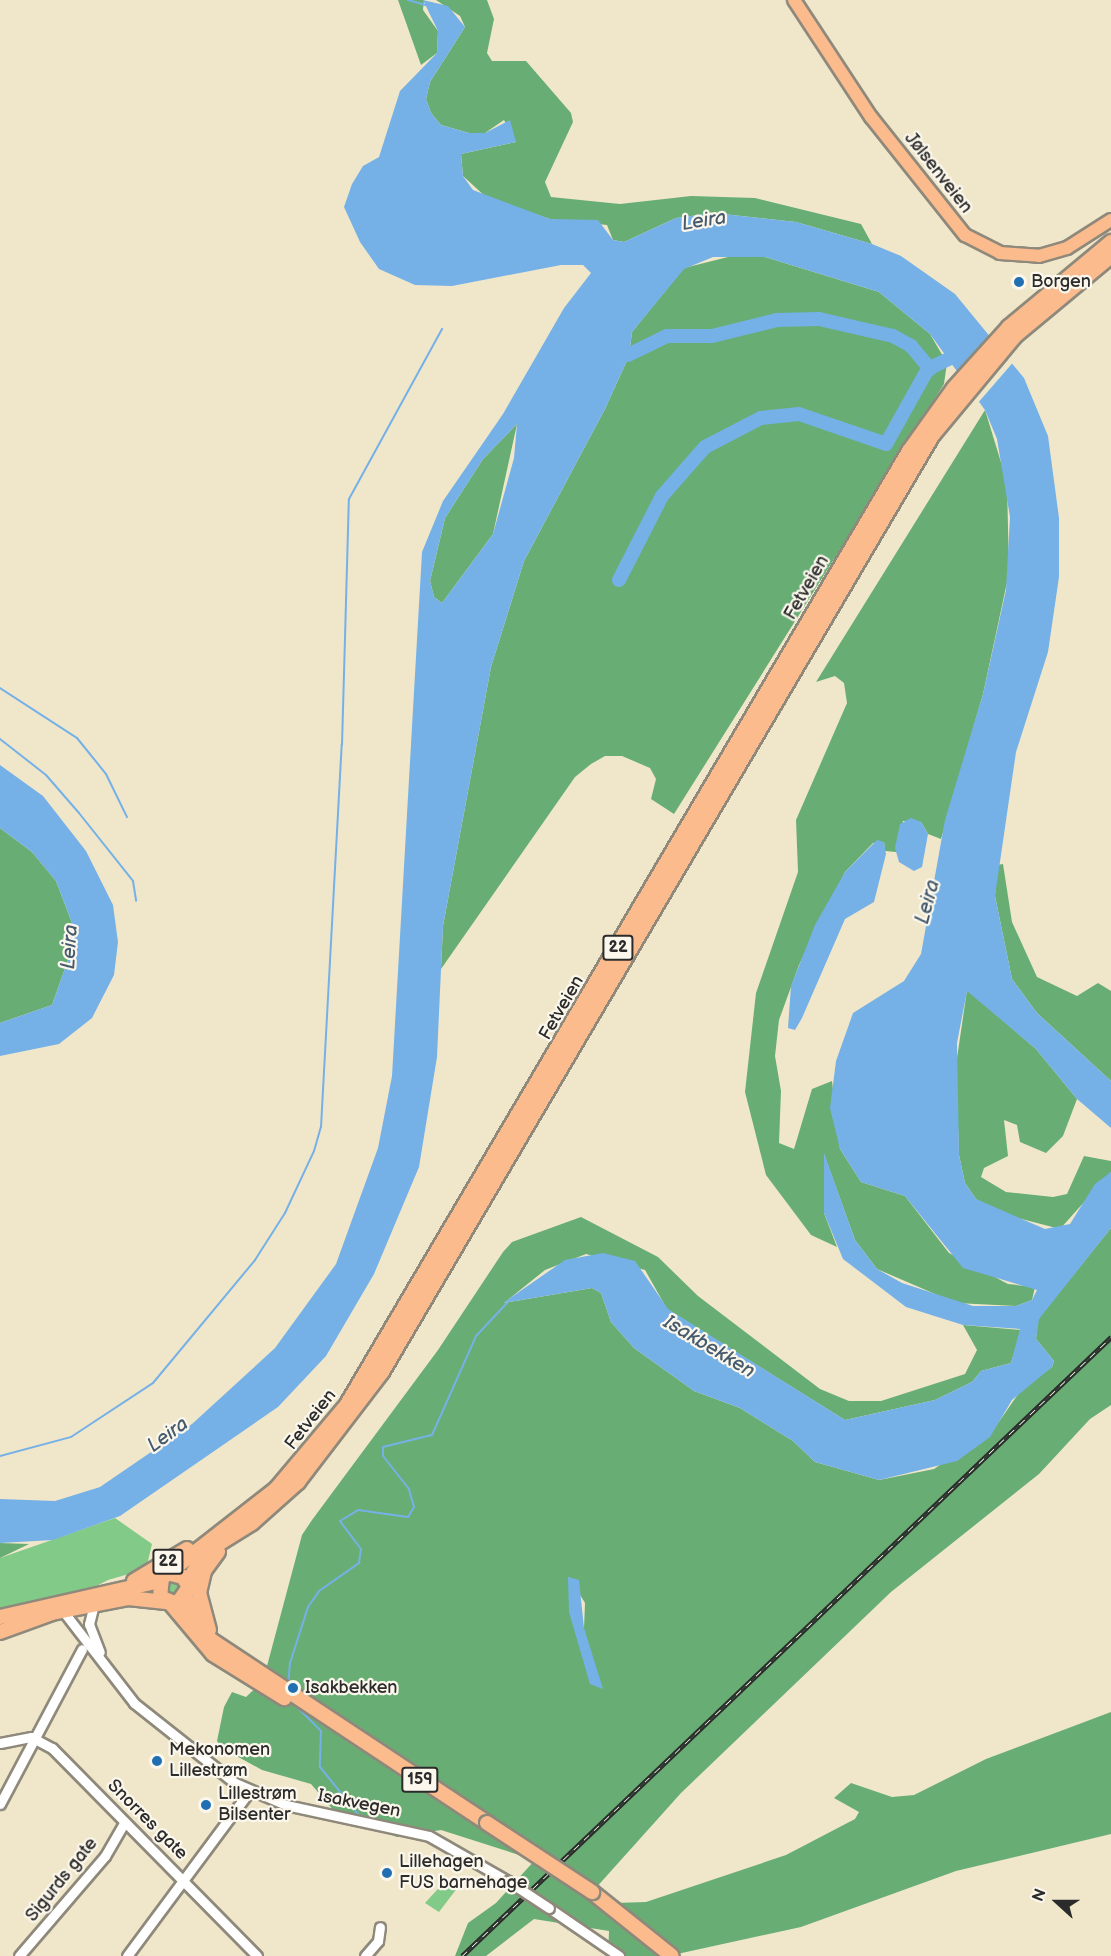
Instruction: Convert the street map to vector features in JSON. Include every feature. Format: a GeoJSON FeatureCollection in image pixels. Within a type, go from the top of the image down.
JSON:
{"type":"FeatureCollection","features":[{"type":"Feature","properties":{"kind":"highway","name":"22"},"geometry":{"type":"LineString","coordinates":[[1012,331],[1111,243]]}},
{"type":"Feature","properties":{"kind":"highway","name":"22"},"geometry":{"type":"LineString","coordinates":[[1012,331],[1111,256]]}},
{"type":"Feature","properties":{"kind":"highway","name":"Fetveien"},"geometry":{"type":"LineString","coordinates":[[0,1617],[166,1577],[298,1482],[382,1372],[888,504],[957,393],[1012,331]]}},
{"type":"Feature","properties":{"kind":"highway","name":"22"},"geometry":{"type":"LineString","coordinates":[[104,1592],[147,1575],[232,1531]]}},
{"type":"Feature","properties":{"kind":"highway","name":"Fetveien"},"geometry":{"type":"LineString","coordinates":[[187,1582],[207,1551],[232,1531]]}},
{"type":"Feature","properties":{"kind":"highway","name":"159"},"geometry":{"type":"LineString","coordinates":[[232,1531],[208,1563],[199,1593],[205,1625],[232,1653]]}},
{"type":"Feature","properties":{"kind":"highway","name":"22"},"geometry":{"type":"LineString","coordinates":[[0,1632],[63,1611],[94,1604],[145,1597],[169,1603],[186,1598],[187,1582],[166,1577],[159,1593],[169,1603]]}},
{"type":"Feature","properties":{"kind":"highway","name":"159"},"geometry":{"type":"LineString","coordinates":[[186,1598],[199,1628],[232,1653],[354,1737],[592,1892],[672,1956]]}},
{"type":"Feature","properties":{"kind":"highway","name":"159"},"geometry":{"type":"LineString","coordinates":[[169,1603],[213,1654],[354,1737]]}},
{"type":"Feature","properties":{"kind":"main road","name":"Jølsenveien"},"geometry":{"type":"LineString","coordinates":[[794,0],[871,117],[965,235],[1000,253],[1039,256],[1067,248],[1111,220]]}},
{"type":"Feature","properties":{"kind":"street","name":"Isakvegen"},"geometry":{"type":"LineString","coordinates":[[94,1604],[89,1624],[107,1668]]}},
{"type":"Feature","properties":{"kind":"street","name":"Isakvegen"},"geometry":{"type":"LineString","coordinates":[[63,1611],[107,1668],[148,1715],[249,1792],[286,1806],[429,1836],[508,1881],[618,1956]]}},
{"type":"Feature","properties":{"kind":"street"},"geometry":{"type":"LineString","coordinates":[[0,1804],[31,1737],[82,1649]]}},
{"type":"Feature","properties":{"kind":"street"},"geometry":{"type":"LineString","coordinates":[[0,1743],[31,1737]]}},
{"type":"Feature","properties":{"kind":"street","name":"Snorres gate"},"geometry":{"type":"LineString","coordinates":[[31,1737],[52,1748],[257,1956]]}},
{"type":"Feature","properties":{"kind":"street"},"geometry":{"type":"LineString","coordinates":[[127,1956],[182,1879],[249,1792]]}},
{"type":"Feature","properties":{"kind":"street","name":"Sigurds gate"},"geometry":{"type":"LineString","coordinates":[[19,1956],[105,1856],[125,1822]]}},
{"type":"Feature","properties":{"kind":"street"},"geometry":{"type":"LineString","coordinates":[[365,1956],[378,1941],[380,1927]]}},
{"type":"Feature","properties":{"kind":"green space"},"geometry":{"type":"Polygon","coordinates":[[[398,0],[424,0],[423,10],[438,31],[437,53],[421,65],[398,0]]]}},
{"type":"Feature","properties":{"kind":"green space"},"geometry":{"type":"Polygon","coordinates":[[[436,0],[487,0],[494,19],[487,53],[492,61],[526,61],[571,113],[573,122],[545,182],[551,197],[620,204],[691,196],[755,198],[861,224],[872,244],[796,222],[714,213],[676,218],[624,242],[613,240],[607,225],[550,219],[487,198],[463,176],[461,154],[516,142],[504,120],[485,133],[469,133],[441,125],[431,113],[426,99],[430,82],[465,27],[460,16],[436,0]]]}},
{"type":"Feature","properties":{"kind":"green space"},"geometry":{"type":"Polygon","coordinates":[[[736,255],[765,257],[879,292],[930,334],[947,363],[944,384],[674,814],[651,799],[656,779],[650,768],[622,756],[605,756],[591,764],[575,777],[441,969],[443,926],[491,667],[524,561],[605,409],[629,356],[632,332],[684,268],[736,255]]]}},
{"type":"Feature","properties":{"kind":"green space"},"geometry":{"type":"Polygon","coordinates":[[[985,410],[1007,482],[1009,573],[983,694],[941,839],[928,834],[921,822],[903,821],[896,852],[885,851],[884,842],[873,843],[845,872],[799,965],[779,1020],[775,1056],[781,1091],[779,1143],[794,1149],[812,1089],[832,1081],[840,1149],[861,1182],[905,1196],[949,1253],[1008,1284],[1035,1287],[1032,1300],[1016,1306],[956,1303],[877,1269],[855,1240],[824,1154],[824,1213],[837,1247],[811,1235],[766,1175],[745,1092],[756,993],[798,872],[796,820],[847,703],[844,683],[835,676],[816,682],[985,410]]]}},
{"type":"Feature","properties":{"kind":"green space"},"geometry":{"type":"Polygon","coordinates":[[[517,424],[493,534],[442,603],[434,597],[430,581],[445,518],[483,459],[517,424]]]}},
{"type":"Feature","properties":{"kind":"green space"},"geometry":{"type":"Polygon","coordinates":[[[0,828],[32,852],[56,881],[72,923],[73,946],[52,1005],[0,1023],[0,828]]]}},
{"type":"Feature","properties":{"kind":"green space"},"geometry":{"type":"Polygon","coordinates":[[[1003,864],[1012,922],[1037,977],[1077,996],[1098,983],[1111,991],[1111,1081],[1037,1013],[1012,979],[995,896],[997,865],[1003,864]]]}},
{"type":"Feature","properties":{"kind":"green space"},"geometry":{"type":"Polygon","coordinates":[[[967,990],[1036,1049],[1077,1099],[1063,1136],[1046,1153],[1020,1142],[1017,1125],[1004,1120],[1008,1156],[984,1168],[981,1177],[1006,1192],[1053,1197],[1067,1194],[1084,1156],[1111,1161],[1111,1172],[1060,1229],[999,1213],[976,1199],[965,1183],[959,1155],[956,1065],[967,990]]]}},
{"type":"Feature","properties":{"kind":"green space"},"geometry":{"type":"Polygon","coordinates":[[[581,1217],[658,1257],[698,1296],[820,1389],[849,1401],[881,1401],[965,1374],[977,1350],[963,1325],[1021,1330],[1011,1363],[981,1371],[972,1382],[935,1400],[845,1420],[667,1309],[645,1270],[586,1254],[545,1270],[504,1303],[592,1288],[601,1293],[611,1322],[634,1348],[694,1391],[740,1408],[793,1441],[815,1462],[879,1480],[934,1469],[996,1426],[1021,1390],[1052,1367],[1054,1361],[1036,1339],[1038,1319],[1111,1228],[1111,1405],[1090,1419],[1039,1474],[891,1592],[681,1793],[594,1890],[614,1903],[646,1902],[786,1855],[855,1819],[859,1812],[834,1798],[851,1783],[892,1797],[914,1795],[986,1759],[1111,1712],[1111,1834],[956,1871],[801,1927],[668,1956],[608,1956],[609,1931],[534,1919],[486,1956],[455,1956],[468,1923],[496,1903],[535,1860],[441,1830],[397,1837],[335,1812],[311,1784],[262,1770],[222,1748],[217,1741],[224,1707],[232,1692],[246,1697],[263,1681],[302,1535],[438,1350],[512,1242],[581,1217]],[[569,1577],[569,1612],[584,1628],[585,1603],[569,1577]]]}},
{"type":"Feature","properties":{"kind":"green space"},"geometry":{"type":"Polygon","coordinates":[[[115,1518],[152,1544],[146,1569],[108,1580],[0,1636],[0,1558],[115,1518]]]}},
{"type":"Feature","properties":{"kind":"green space"},"geometry":{"type":"Polygon","coordinates":[[[0,1543],[29,1544],[0,1558],[0,1543]]]}},
{"type":"Feature","properties":{"kind":"green space"},"geometry":{"type":"Polygon","coordinates":[[[170,1581],[176,1581],[180,1588],[176,1595],[170,1595],[166,1591],[166,1585],[170,1581]]]}},
{"type":"Feature","properties":{"kind":"green space"},"geometry":{"type":"Polygon","coordinates":[[[447,1879],[458,1887],[439,1912],[425,1903],[447,1879]]]}},
{"type":"Feature","properties":{"kind":"water","name":"Leira"},"geometry":{"type":"Polygon","coordinates":[[[423,0],[448,6],[465,27],[430,82],[426,99],[431,113],[441,125],[469,133],[485,133],[510,120],[516,142],[461,154],[463,176],[473,190],[550,219],[598,220],[613,240],[624,242],[676,218],[714,213],[796,222],[872,244],[901,256],[955,294],[1024,378],[1048,436],[1059,518],[1059,577],[1048,652],[1016,752],[995,896],[1012,979],[1037,1013],[1111,1081],[1111,1128],[1077,1099],[1036,1049],[967,991],[957,1043],[959,1155],[965,1183],[976,1199],[1045,1229],[1070,1224],[1095,1184],[1111,1172],[1111,1228],[1039,1319],[1036,1339],[1054,1361],[1052,1367],[1012,1400],[990,1437],[957,1461],[879,1480],[815,1462],[793,1441],[740,1408],[694,1391],[634,1348],[611,1322],[601,1293],[592,1288],[503,1303],[565,1260],[603,1253],[635,1261],[668,1309],[845,1420],[935,1400],[972,1382],[981,1371],[1011,1363],[1020,1329],[963,1325],[906,1307],[843,1259],[824,1213],[824,1153],[855,1240],[877,1269],[902,1283],[973,1306],[1016,1306],[1032,1300],[1037,1290],[963,1268],[905,1196],[861,1182],[840,1149],[830,1108],[836,1061],[853,1013],[904,981],[921,954],[945,820],[983,694],[1006,590],[1010,517],[997,439],[985,410],[930,334],[879,292],[765,257],[713,257],[684,269],[632,332],[629,356],[605,409],[524,561],[491,667],[443,926],[437,1057],[419,1167],[374,1274],[326,1356],[278,1407],[120,1516],[53,1540],[0,1543],[0,1499],[55,1501],[100,1487],[192,1424],[275,1348],[336,1264],[378,1148],[392,1076],[422,552],[443,501],[503,414],[564,308],[591,273],[583,265],[561,265],[452,286],[415,285],[379,269],[360,242],[344,207],[352,184],[363,166],[379,157],[400,91],[437,53],[438,31],[423,0]],[[517,424],[483,459],[445,518],[430,581],[434,597],[442,603],[493,534],[514,458],[517,424]]]}},
{"type":"Feature","properties":{"kind":"water"},"geometry":{"type":"Polygon","coordinates":[[[0,765],[43,796],[86,851],[113,905],[118,942],[114,975],[92,1018],[59,1044],[0,1056],[0,1023],[52,1005],[73,946],[72,923],[56,881],[32,852],[0,828],[0,765]]]}},
{"type":"Feature","properties":{"kind":"water"},"geometry":{"type":"Polygon","coordinates":[[[911,818],[921,822],[928,834],[922,867],[914,871],[899,862],[895,848],[900,824],[911,818]]]}},
{"type":"Feature","properties":{"kind":"water"},"geometry":{"type":"Polygon","coordinates":[[[877,840],[884,842],[886,854],[874,902],[845,919],[802,1018],[795,1030],[788,1028],[791,986],[815,925],[845,872],[877,840]]]}},
{"type":"Feature","properties":{"kind":"water"},"geometry":{"type":"Polygon","coordinates":[[[568,1577],[579,1580],[584,1628],[603,1689],[590,1684],[569,1612],[568,1577]]]}},
{"type":"Feature","properties":{"kind":"pier"},"geometry":{"type":"Polygon","coordinates":[[[1013,354],[1016,359],[977,404],[973,399],[1013,354]]]}},
{"type":"Feature","properties":{"kind":"waterway"},"geometry":{"type":"LineString","coordinates":[[408,0],[426,5]]}},
{"type":"Feature","properties":{"kind":"waterway"},"geometry":{"type":"LineString","coordinates":[[628,355],[667,336],[712,336],[777,320],[819,319],[893,336],[911,346],[930,369]]}},
{"type":"Feature","properties":{"kind":"waterway"},"geometry":{"type":"LineString","coordinates":[[0,1456],[71,1437],[153,1383],[255,1260],[285,1213],[314,1151],[321,1127],[342,745],[349,499],[442,329]]}},
{"type":"Feature","properties":{"kind":"waterway"},"geometry":{"type":"LineString","coordinates":[[619,580],[662,496],[705,447],[761,418],[799,414],[886,444],[928,369],[961,353]]}},
{"type":"Feature","properties":{"kind":"waterway"},"geometry":{"type":"LineString","coordinates":[[0,688],[77,738],[106,774],[127,817]]}},
{"type":"Feature","properties":{"kind":"waterway"},"geometry":{"type":"LineString","coordinates":[[0,739],[46,775],[79,813],[133,881],[136,901]]}},
{"type":"Feature","properties":{"kind":"waterway","name":"Isakbekken"},"geometry":{"type":"LineString","coordinates":[[288,1686],[290,1663],[308,1607],[319,1591],[359,1563],[361,1549],[340,1521],[358,1510],[408,1517],[414,1507],[409,1489],[383,1456],[383,1447],[432,1435],[476,1336],[507,1303]]}},
{"type":"Feature","properties":{"kind":"waterway","name":"Isakbekken"},"geometry":{"type":"LineString","coordinates":[[290,1700],[321,1731],[320,1767],[362,1819]]}},
{"type":"Feature","properties":{"kind":"railway"},"geometry":{"type":"LineString","coordinates":[[462,1956],[1111,1337]]}},
{"type":"Feature","properties":{"kind":"place","name":"Borgen"},"geometry":{"type":"Point","coordinates":[1019,282]}},
{"type":"Feature","properties":{"kind":"place","name":"Isakbekken"},"geometry":{"type":"Point","coordinates":[293,1688]}},
{"type":"Feature","properties":{"kind":"place","name":"Mekonomen Lillestrøm"},"geometry":{"type":"Point","coordinates":[157,1761]}},
{"type":"Feature","properties":{"kind":"place","name":"Lillestrøm Bilsenter"},"geometry":{"type":"Point","coordinates":[206,1805]}},
{"type":"Feature","properties":{"kind":"place","name":"Lillehagen FUS barnehage"},"geometry":{"type":"Point","coordinates":[387,1873]}}]}
